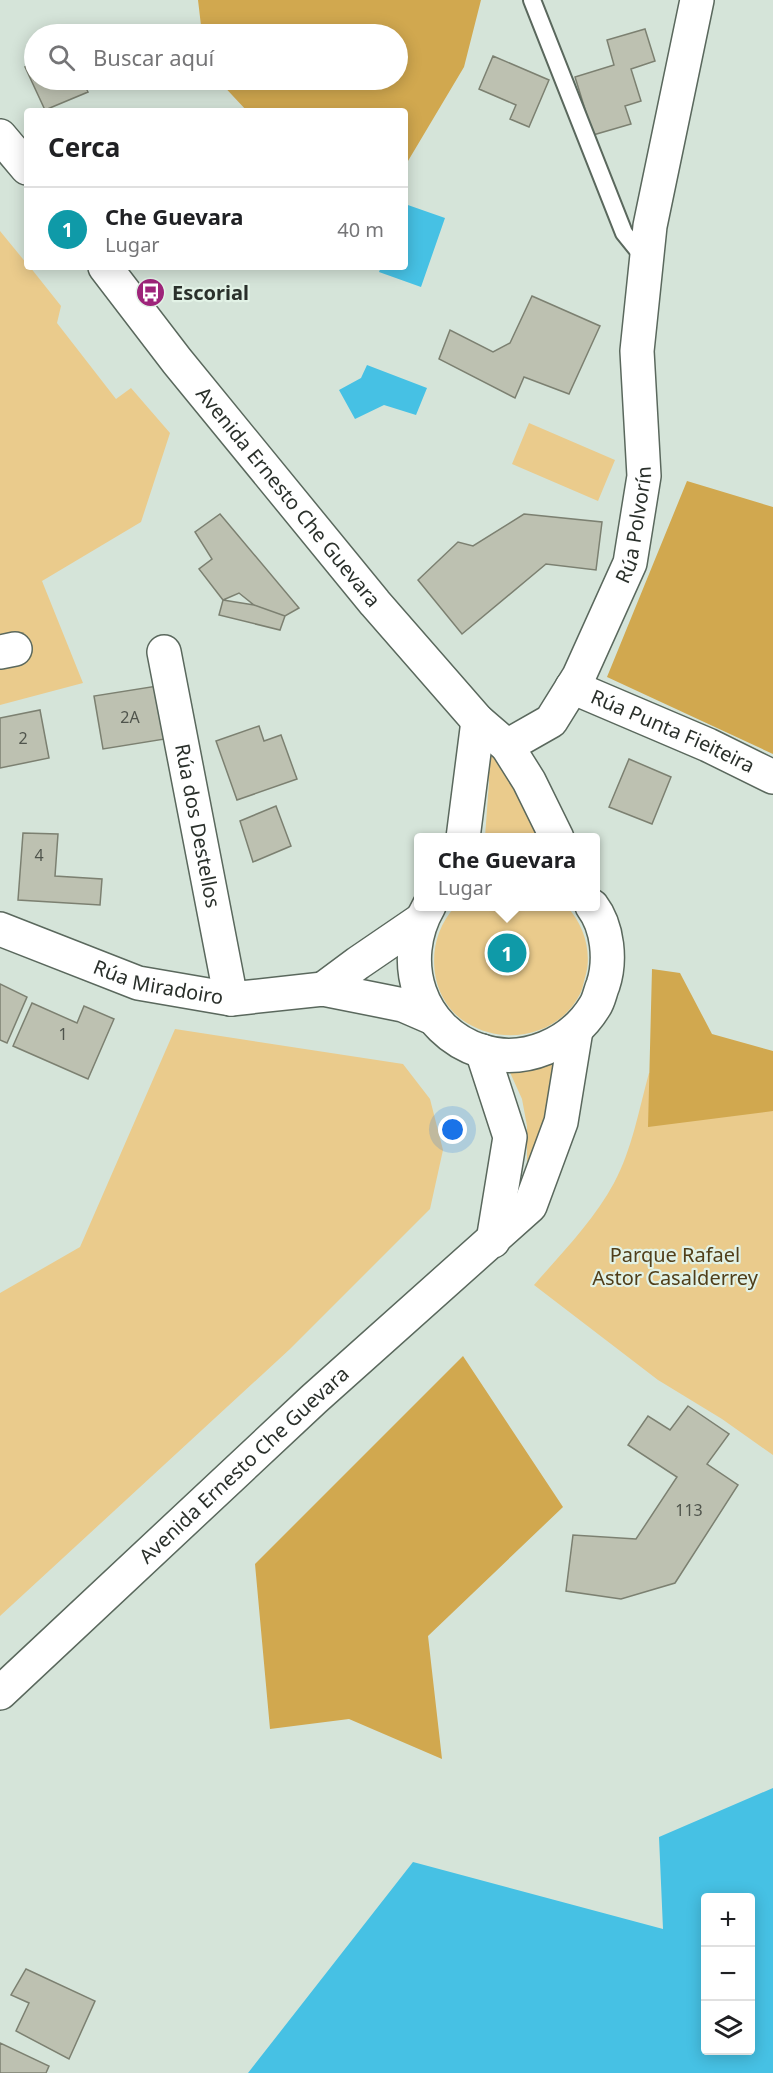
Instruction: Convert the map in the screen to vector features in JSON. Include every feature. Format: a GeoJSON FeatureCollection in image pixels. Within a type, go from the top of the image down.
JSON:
{"type":"FeatureCollection","features":[{"type":"Feature","properties":{"kind":"main road","name":"Rúa Polvorín"},"geometry":{"type":"LineString","coordinates":[[507,746],[551,721],[572,687],[625,573],[632,552],[644,476],[637,351],[650,226],[697,0]]}},
{"type":"Feature","properties":{"kind":"main road"},"geometry":{"type":"LineString","coordinates":[[0,136],[24,164]]}},
{"type":"Feature","properties":{"kind":"main road","name":"Avenida Ernesto Che Guevara"},"geometry":{"type":"LineString","coordinates":[[107,270],[177,361],[375,603],[478,721],[507,746],[529,781],[555,833]]}},
{"type":"Feature","properties":{"kind":"main road","name":"Rúa dos Destellos"},"geometry":{"type":"LineString","coordinates":[[164,652],[231,999]]}},
{"type":"Feature","properties":{"kind":"main road","name":"Rúa Punta Fieiteira"},"geometry":{"type":"LineString","coordinates":[[572,687],[708,745],[773,777]]}},
{"type":"Feature","properties":{"kind":"main road"},"geometry":{"type":"LineString","coordinates":[[464,833],[478,721]]}},
{"type":"Feature","properties":{"kind":"main road"},"geometry":{"type":"LineString","coordinates":[[425,913],[414,945],[414,971],[420,995],[433,1018],[454,1038],[482,1052],[515,1056],[548,1048],[576,1030],[596,1005],[606,974],[607,942],[596,911]]}},
{"type":"Feature","properties":{"kind":"main road"},"geometry":{"type":"LineString","coordinates":[[323,989],[425,913]]}},
{"type":"Feature","properties":{"kind":"main road","name":"Rúa Miradoiro"},"geometry":{"type":"LineString","coordinates":[[0,929],[138,983],[231,999],[323,989],[403,1005],[433,1018]]}},
{"type":"Feature","properties":{"kind":"main road","name":"Avenida Ernesto Che Guevara"},"geometry":{"type":"LineString","coordinates":[[0,1693],[314,1399],[530,1206],[561,1122],[576,1030]]}},
{"type":"Feature","properties":{"kind":"main road"},"geometry":{"type":"LineString","coordinates":[[482,1052],[510,1137],[493,1240]]}},
{"type":"Feature","properties":{"kind":"lane"},"geometry":{"type":"LineString","coordinates":[[532,0],[624,233],[646,261]]}},
{"type":"Feature","properties":{"kind":"green space"},"geometry":{"type":"Polygon","coordinates":[[[0,231],[24,260],[24,270],[32,270],[61,306],[57,323],[116,399],[131,388],[170,433],[141,522],[42,581],[83,683],[0,705],[0,231]]]}},
{"type":"Feature","properties":{"kind":"green space"},"geometry":{"type":"Polygon","coordinates":[[[529,423],[615,460],[598,501],[512,464],[529,423]]]}},
{"type":"Feature","properties":{"kind":"green space"},"geometry":{"type":"Polygon","coordinates":[[[491,750],[539,833],[485,833],[489,782],[484,751],[491,750]]]}},
{"type":"Feature","properties":{"kind":"green space"},"geometry":{"type":"Polygon","coordinates":[[[452,911],[570,911],[582,929],[588,956],[581,992],[572,1007],[546,1027],[531,1033],[498,1034],[467,1023],[444,999],[437,984],[434,968],[435,951],[438,935],[452,911]]]}},
{"type":"Feature","properties":{"kind":"green space"},"geometry":{"type":"Polygon","coordinates":[[[175,1029],[403,1064],[430,1099],[443,1150],[430,1209],[290,1349],[0,1616],[0,1293],[80,1247],[175,1029]]]}},
{"type":"Feature","properties":{"kind":"green space"},"geometry":{"type":"Polygon","coordinates":[[[552,1060],[554,1097],[527,1175],[527,1126],[522,1099],[508,1068],[552,1060]]]}},
{"type":"Feature","properties":{"kind":"green space","name":"Parque Rafael Astor Casalderrey"},"geometry":{"type":"Polygon","coordinates":[[[773,1072],[773,1455],[722,1419],[658,1380],[534,1285],[587,1223],[614,1183],[630,1143],[649,1073],[773,1072]]]}},
{"type":"Feature","properties":{"kind":"shaded area"},"geometry":{"type":"Polygon","coordinates":[[[198,0],[481,0],[464,67],[408,161],[408,108],[244,108],[227,90],[408,90],[408,24],[201,24],[198,0]]]}},
{"type":"Feature","properties":{"kind":"shaded area"},"geometry":{"type":"Polygon","coordinates":[[[687,481],[773,507],[773,754],[607,677],[687,481]]]}},
{"type":"Feature","properties":{"kind":"shaded area"},"geometry":{"type":"Polygon","coordinates":[[[652,969],[680,973],[712,1034],[773,1051],[773,1111],[648,1127],[652,969]]]}},
{"type":"Feature","properties":{"kind":"shaded area"},"geometry":{"type":"Polygon","coordinates":[[[463,1356],[563,1507],[428,1636],[442,1759],[349,1719],[270,1729],[255,1564],[463,1356]]]}},
{"type":"Feature","properties":{"kind":"water"},"geometry":{"type":"Polygon","coordinates":[[[408,205],[445,218],[421,287],[379,272],[380,270],[408,270],[408,205]]]}},
{"type":"Feature","properties":{"kind":"water"},"geometry":{"type":"Polygon","coordinates":[[[367,365],[427,388],[416,415],[384,405],[355,419],[339,390],[361,378],[367,365]]]}},
{"type":"Feature","properties":{"kind":"water"},"geometry":{"type":"Polygon","coordinates":[[[773,1788],[773,2073],[248,2073],[413,1862],[663,1929],[659,1837],[773,1788]]]}},
{"type":"Feature","properties":{"kind":"building"},"geometry":{"type":"Polygon","coordinates":[[[645,29],[655,61],[631,69],[641,101],[625,106],[631,124],[593,135],[575,77],[614,65],[607,40],[645,29]]]}},
{"type":"Feature","properties":{"kind":"building"},"geometry":{"type":"Polygon","coordinates":[[[493,56],[549,80],[529,127],[510,119],[516,105],[479,89],[493,56]]]}},
{"type":"Feature","properties":{"kind":"building"},"geometry":{"type":"Polygon","coordinates":[[[36,90],[87,90],[88,92],[50,108],[44,108],[36,90]]]}},
{"type":"Feature","properties":{"kind":"building"},"geometry":{"type":"Polygon","coordinates":[[[532,296],[600,326],[569,394],[524,377],[515,398],[439,359],[450,330],[493,352],[510,343],[532,296]]]}},
{"type":"Feature","properties":{"kind":"building"},"geometry":{"type":"Polygon","coordinates":[[[220,514],[299,608],[285,616],[254,605],[239,593],[223,600],[199,569],[212,559],[195,532],[220,514]]]}},
{"type":"Feature","properties":{"kind":"building"},"geometry":{"type":"Polygon","coordinates":[[[524,514],[602,522],[596,570],[546,564],[462,634],[418,580],[458,542],[473,546],[524,514]]]}},
{"type":"Feature","properties":{"kind":"building"},"geometry":{"type":"Polygon","coordinates":[[[223,600],[254,605],[285,616],[280,630],[219,615],[223,600]]]}},
{"type":"Feature","properties":{"kind":"building"},"geometry":{"type":"Polygon","coordinates":[[[157,686],[165,739],[103,749],[94,696],[157,686]]]}},
{"type":"Feature","properties":{"kind":"building"},"geometry":{"type":"Polygon","coordinates":[[[40,710],[49,758],[0,768],[0,718],[40,710]]]}},
{"type":"Feature","properties":{"kind":"building"},"geometry":{"type":"Polygon","coordinates":[[[259,726],[264,741],[281,735],[297,779],[237,800],[216,741],[259,726]]]}},
{"type":"Feature","properties":{"kind":"building"},"geometry":{"type":"Polygon","coordinates":[[[629,759],[671,777],[652,824],[609,807],[629,759]]]}},
{"type":"Feature","properties":{"kind":"building"},"geometry":{"type":"Polygon","coordinates":[[[276,806],[291,846],[253,862],[240,821],[276,806]]]}},
{"type":"Feature","properties":{"kind":"building"},"geometry":{"type":"Polygon","coordinates":[[[23,833],[58,834],[55,876],[102,879],[100,905],[18,900],[23,833]]]}},
{"type":"Feature","properties":{"kind":"building"},"geometry":{"type":"Polygon","coordinates":[[[0,984],[27,997],[7,1043],[0,1040],[0,984]]]}},
{"type":"Feature","properties":{"kind":"building"},"geometry":{"type":"Polygon","coordinates":[[[32,1003],[77,1023],[84,1006],[114,1019],[88,1079],[13,1046],[32,1003]]]}},
{"type":"Feature","properties":{"kind":"building"},"geometry":{"type":"Polygon","coordinates":[[[688,1406],[729,1434],[707,1464],[738,1485],[675,1583],[621,1599],[566,1591],[573,1535],[636,1539],[677,1477],[628,1445],[648,1416],[670,1430],[688,1406]]]}},
{"type":"Feature","properties":{"kind":"building"},"geometry":{"type":"Polygon","coordinates":[[[26,1969],[95,2001],[69,2059],[16,2031],[29,2003],[11,1995],[26,1969]]]}},
{"type":"Feature","properties":{"kind":"building"},"geometry":{"type":"Polygon","coordinates":[[[0,2043],[49,2066],[46,2073],[0,2073],[0,2043]]]}},
{"type":"Feature","properties":{"kind":"place","name":"Escorial"},"geometry":{"type":"Point","coordinates":[151,293]}},
{"type":"Feature","properties":{"kind":"place","name":"Che Guevara"},"geometry":{"type":"Point","coordinates":[507,953]}}]}
